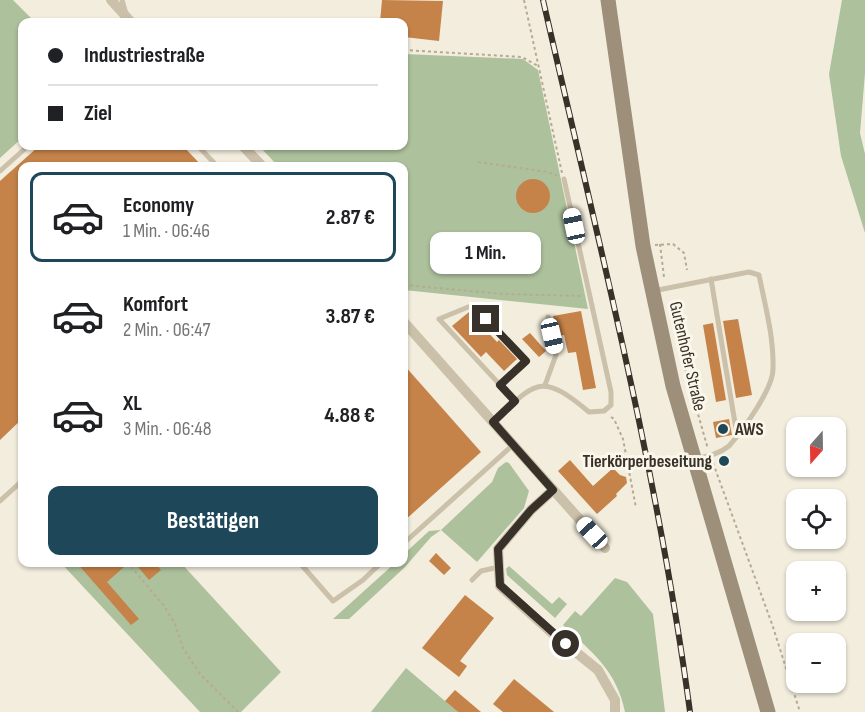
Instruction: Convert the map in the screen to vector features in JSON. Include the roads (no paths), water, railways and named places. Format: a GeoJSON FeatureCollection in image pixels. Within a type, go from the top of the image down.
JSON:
{"type":"FeatureCollection","features":[{"type":"Feature","properties":{"kind":"street"},"geometry":{"type":"LineString","coordinates":[[111,0],[127,18]]}},
{"type":"Feature","properties":{"kind":"street","name":"Gutenhofer Straße"},"geometry":{"type":"LineString","coordinates":[[608,0],[643,246],[659,290],[673,386],[768,712]]}},
{"type":"Feature","properties":{"kind":"street"},"geometry":{"type":"LineString","coordinates":[[247,150],[258,162]]}},
{"type":"Feature","properties":{"kind":"street"},"geometry":{"type":"LineString","coordinates":[[408,326],[605,548]]}},
{"type":"Feature","properties":{"kind":"street"},"geometry":{"type":"LineString","coordinates":[[553,490],[531,510],[498,549],[500,585],[550,632],[598,670],[615,700],[615,712]]}},
{"type":"Feature","properties":{"kind":"lane"},"geometry":{"type":"LineString","coordinates":[[122,0],[128,18]]}},
{"type":"Feature","properties":{"kind":"lane"},"geometry":{"type":"LineString","coordinates":[[0,171],[24,150]]}},
{"type":"Feature","properties":{"kind":"lane"},"geometry":{"type":"LineString","coordinates":[[202,150],[213,162]]}},
{"type":"Feature","properties":{"kind":"lane"},"geometry":{"type":"LineString","coordinates":[[493,422],[515,401],[534,388],[545,385],[565,392],[589,412],[604,411],[611,405],[611,392],[564,179]]}},
{"type":"Feature","properties":{"kind":"lane"},"geometry":{"type":"LineString","coordinates":[[659,290],[749,272],[759,275],[770,326],[773,370],[766,393],[737,435],[723,450],[711,456],[694,459]]}},
{"type":"Feature","properties":{"kind":"lane"},"geometry":{"type":"LineString","coordinates":[[711,279],[737,435]]}},
{"type":"Feature","properties":{"kind":"lane"},"geometry":{"type":"LineString","coordinates":[[500,385],[526,361],[472,305],[439,319],[500,385],[515,401]]}},
{"type":"Feature","properties":{"kind":"lane"},"geometry":{"type":"LineString","coordinates":[[545,385],[556,355],[548,317]]}},
{"type":"Feature","properties":{"kind":"lane"},"geometry":{"type":"LineString","coordinates":[[408,539],[513,445]]}},
{"type":"Feature","properties":{"kind":"lane"},"geometry":{"type":"LineString","coordinates":[[0,501],[18,485]]}},
{"type":"Feature","properties":{"kind":"lane"},"geometry":{"type":"LineString","coordinates":[[303,567],[333,601],[363,580],[377,567]]}},
{"type":"Feature","properties":{"kind":"lane"},"geometry":{"type":"LineString","coordinates":[[472,580],[481,571],[499,567]]}},
{"type":"Feature","properties":{"kind":"railway"},"geometry":{"type":"LineString","coordinates":[[543,0],[644,443],[677,622],[690,712]]}},
{"type":"Feature","properties":{"kind":"place","name":"AWS"},"geometry":{"type":"Point","coordinates":[723,429]}},
{"type":"Feature","properties":{"kind":"place","name":"Tierkörperbeseitung"},"geometry":{"type":"Point","coordinates":[724,461]}}]}
